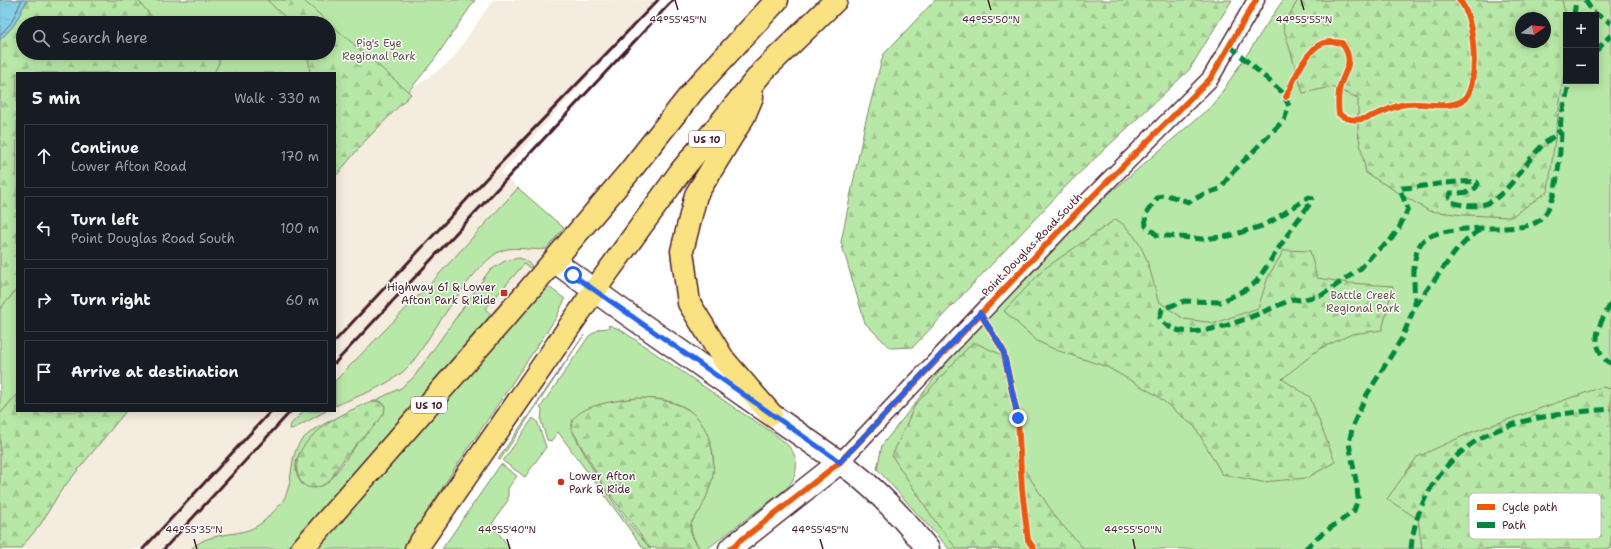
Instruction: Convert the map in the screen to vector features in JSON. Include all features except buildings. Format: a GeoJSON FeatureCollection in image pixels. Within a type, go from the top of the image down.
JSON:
{"type":"FeatureCollection","features":[{"type":"Feature","properties":{"kind":"highway","name":"US 10"},"geometry":{"type":"LineString","coordinates":[[302,549],[554,261],[630,171],[694,90],[777,0]]}},
{"type":"Feature","properties":{"kind":"highway","name":"US 10"},"geometry":{"type":"LineString","coordinates":[[416,549],[594,291],[681,171],[763,71],[836,0]]}},
{"type":"Feature","properties":{"kind":"highway"},"geometry":{"type":"LineString","coordinates":[[763,71],[744,116],[696,195],[682,251],[689,303],[724,360],[771,414]]}},
{"type":"Feature","properties":{"kind":"main road"},"geometry":{"type":"LineString","coordinates":[[554,261],[594,291],[840,462],[865,482],[895,510],[908,523],[928,549]]}},
{"type":"Feature","properties":{"kind":"main road","name":"Point Douglas Road South"},"geometry":{"type":"LineString","coordinates":[[730,549],[840,462]]}},
{"type":"Feature","properties":{"kind":"street","name":"Point Douglas Road South"},"geometry":{"type":"LineString","coordinates":[[840,462],[1079,210],[1210,79],[1256,0]]}},
{"type":"Feature","properties":{"kind":"shaded area"},"geometry":{"type":"Polygon","coordinates":[[[493,0],[658,0],[501,173],[564,228],[469,342],[286,549],[0,549],[0,546],[122,412],[336,412],[336,173],[408,92],[451,61],[493,0]]]}},
{"type":"Feature","properties":{"kind":"green space","name":"Pig's Eye Regional Park"},"geometry":{"type":"Polygon","coordinates":[[[0,0],[475,0],[434,60],[408,92],[336,73],[336,72],[16,72],[17,412],[0,546],[0,0]]]}},
{"type":"Feature","properties":{"kind":"green space"},"geometry":{"type":"Polygon","coordinates":[[[27,0],[138,0],[151,16],[19,16],[27,0]]]}},
{"type":"Feature","properties":{"kind":"green space"},"geometry":{"type":"Polygon","coordinates":[[[267,0],[303,0],[321,16],[284,16],[267,0]]]}},
{"type":"Feature","properties":{"kind":"green space"},"geometry":{"type":"Polygon","coordinates":[[[935,0],[1232,0],[1189,70],[1071,181],[913,347],[890,348],[865,323],[841,242],[865,124],[883,55],[935,0]]]}},
{"type":"Feature","properties":{"kind":"green space","name":"Battle Creek Regional Park"},"geometry":{"type":"Polygon","coordinates":[[[1283,0],[1611,0],[1611,549],[949,549],[877,469],[882,445],[1010,278],[1214,104],[1283,0]]]}},
{"type":"Feature","properties":{"kind":"green space"},"geometry":{"type":"Polygon","coordinates":[[[1298,0],[1562,0],[1565,12],[1563,12],[1563,79],[1548,191],[1511,217],[1464,215],[1429,211],[1366,173],[1358,133],[1358,98],[1332,87],[1303,93],[1283,26],[1298,0]]]}},
{"type":"Feature","properties":{"kind":"green space"},"geometry":{"type":"Polygon","coordinates":[[[16,21],[16,60],[219,60],[219,63],[214,72],[16,72],[16,290],[0,309],[0,40],[16,21]]]}},
{"type":"Feature","properties":{"kind":"green space"},"geometry":{"type":"Polygon","coordinates":[[[336,29],[411,94],[364,142],[336,176],[336,72],[310,72],[309,60],[336,60],[336,29]]]}},
{"type":"Feature","properties":{"kind":"green space"},"geometry":{"type":"Polygon","coordinates":[[[518,188],[564,228],[546,249],[508,249],[492,256],[468,282],[407,368],[398,376],[378,388],[336,406],[336,380],[431,283],[518,188]]]}},
{"type":"Feature","properties":{"kind":"green space"},"geometry":{"type":"Polygon","coordinates":[[[1116,219],[1126,227],[1140,245],[1149,266],[1158,301],[1184,319],[1215,323],[1258,308],[1268,277],[1284,250],[1310,251],[1317,278],[1349,283],[1393,286],[1382,330],[1352,334],[1319,349],[1282,379],[1310,397],[1335,462],[1307,478],[1262,482],[1222,474],[1195,427],[1156,395],[1107,367],[1056,350],[1037,341],[1004,311],[1044,269],[1116,219]]]}},
{"type":"Feature","properties":{"kind":"green space"},"geometry":{"type":"Polygon","coordinates":[[[519,258],[525,260],[532,266],[530,268],[524,264],[485,309],[492,315],[286,549],[191,549],[209,538],[247,530],[256,527],[264,521],[277,508],[285,496],[289,486],[293,460],[300,442],[315,429],[344,415],[325,426],[307,443],[300,452],[296,463],[297,473],[302,484],[315,488],[324,485],[332,478],[360,440],[384,414],[384,404],[378,401],[372,402],[401,388],[414,377],[489,271],[505,261],[519,258]]]}},
{"type":"Feature","properties":{"kind":"green space"},"geometry":{"type":"Polygon","coordinates":[[[549,287],[565,299],[556,318],[449,477],[405,549],[315,549],[403,452],[532,301],[549,287]]]}},
{"type":"Feature","properties":{"kind":"green space"},"geometry":{"type":"Polygon","coordinates":[[[609,325],[621,330],[781,439],[787,444],[794,454],[796,459],[795,474],[787,488],[707,549],[700,549],[692,534],[691,524],[705,499],[710,486],[714,466],[713,456],[707,437],[694,415],[689,410],[678,404],[665,400],[637,398],[622,400],[595,406],[583,411],[571,428],[606,492],[639,536],[651,549],[644,549],[558,432],[551,441],[547,440],[541,421],[542,410],[540,408],[589,336],[599,329],[608,328],[609,325]]]}},
{"type":"Feature","properties":{"kind":"green space"},"geometry":{"type":"Polygon","coordinates":[[[584,335],[500,460],[498,459],[509,443],[584,335]]]}},
{"type":"Feature","properties":{"kind":"green space"},"geometry":{"type":"Polygon","coordinates":[[[973,342],[1000,354],[1019,426],[1016,457],[1057,519],[1084,549],[957,549],[937,524],[892,456],[915,405],[973,342]]]}},
{"type":"Feature","properties":{"kind":"green space"},"geometry":{"type":"Polygon","coordinates":[[[1602,387],[1611,389],[1611,549],[1422,549],[1418,519],[1387,499],[1417,457],[1472,432],[1602,387]]]}},
{"type":"Feature","properties":{"kind":"green space"},"geometry":{"type":"Polygon","coordinates":[[[16,395],[16,412],[125,412],[60,492],[40,525],[20,549],[0,549],[0,414],[16,395]]]}},
{"type":"Feature","properties":{"kind":"green space"},"geometry":{"type":"Polygon","coordinates":[[[636,398],[662,400],[675,403],[687,409],[701,422],[710,440],[713,461],[712,480],[704,503],[700,511],[692,520],[690,527],[692,537],[700,549],[650,548],[605,488],[571,428],[573,419],[586,409],[611,402],[636,398]]]}},
{"type":"Feature","properties":{"kind":"green space"},"geometry":{"type":"Polygon","coordinates":[[[378,401],[385,406],[384,414],[373,428],[347,455],[330,480],[327,483],[317,487],[310,488],[304,485],[300,480],[297,467],[300,452],[306,443],[334,419],[357,407],[378,401]]]}},
{"type":"Feature","properties":{"kind":"green space"},"geometry":{"type":"Polygon","coordinates":[[[303,412],[324,412],[295,428],[290,429],[291,424],[303,412]]]}},
{"type":"Feature","properties":{"kind":"green space"},"geometry":{"type":"Polygon","coordinates":[[[533,418],[537,421],[546,447],[525,477],[503,461],[533,418]]]}},
{"type":"Feature","properties":{"kind":"green space"},"geometry":{"type":"Polygon","coordinates":[[[501,464],[517,476],[508,488],[508,500],[492,524],[510,549],[442,549],[501,464]]]}},
{"type":"Feature","properties":{"kind":"water"},"geometry":{"type":"Polygon","coordinates":[[[0,0],[27,0],[19,16],[16,16],[14,25],[0,40],[0,0]]]}},
{"type":"Feature","properties":{"kind":"railway"},"geometry":{"type":"LineString","coordinates":[[336,340],[496,168],[658,0]]}},
{"type":"Feature","properties":{"kind":"railway"},"geometry":{"type":"LineString","coordinates":[[336,362],[673,0]]}},
{"type":"Feature","properties":{"kind":"railway"},"geometry":{"type":"LineString","coordinates":[[143,549],[270,412]]}},
{"type":"Feature","properties":{"kind":"railway"},"geometry":{"type":"LineString","coordinates":[[164,549],[290,412]]}},
{"type":"Feature","properties":{"kind":"marked path"},"geometry":{"type":"LineString","coordinates":[[1574,12],[1576,0]]}},
{"type":"Feature","properties":{"kind":"marked path"},"geometry":{"type":"LineString","coordinates":[[1585,0],[1593,12],[1611,23]]}},
{"type":"Feature","properties":{"kind":"marked path"},"geometry":{"type":"LineString","coordinates":[[1599,48],[1611,35]]}},
{"type":"Feature","properties":{"kind":"marked path"},"geometry":{"type":"LineString","coordinates":[[1230,46],[1282,92],[1289,106],[1284,120],[1230,175],[1220,189],[1204,194],[1189,202],[1167,195],[1158,197],[1145,215],[1146,226],[1157,235],[1202,239],[1229,236],[1262,226],[1309,197],[1312,198],[1312,201],[1257,281],[1249,288],[1221,302],[1185,301],[1162,309],[1160,318],[1171,328],[1186,331],[1204,331],[1244,320],[1293,299],[1300,300],[1322,295],[1360,269],[1375,252],[1390,241],[1399,228],[1408,209],[1400,190],[1402,188],[1458,182],[1477,182],[1478,184],[1473,190],[1450,193],[1449,197],[1451,202],[1458,204],[1470,206],[1482,205],[1498,197],[1513,182],[1540,147],[1561,130]]}},
{"type":"Feature","properties":{"kind":"marked path"},"geometry":{"type":"LineString","coordinates":[[1415,306],[1415,257],[1421,243],[1427,238],[1447,231],[1530,225],[1539,221],[1543,217],[1552,200],[1555,188],[1560,152],[1561,122],[1569,84]]}},
{"type":"Feature","properties":{"kind":"marked path"},"geometry":{"type":"LineString","coordinates":[[1305,549],[1319,536],[1354,511],[1358,499],[1349,443],[1353,425],[1366,396],[1402,338],[1415,306],[1456,251],[1471,236],[1482,229]]}},
{"type":"Feature","properties":{"kind":"marked path"},"geometry":{"type":"LineString","coordinates":[[1611,304],[1601,322],[1597,335],[1599,349],[1607,361],[1611,363]]}},
{"type":"Feature","properties":{"kind":"marked path"},"geometry":{"type":"LineString","coordinates":[[1411,549],[1419,512],[1427,495],[1449,464],[1478,440],[1508,426],[1537,418],[1567,413],[1611,409]]}},
{"type":"Feature","properties":{"kind":"cycle path"},"geometry":{"type":"LineString","coordinates":[[730,549],[840,462],[1079,210],[1210,79],[1256,0]]}},
{"type":"Feature","properties":{"kind":"cycle path"},"geometry":{"type":"LineString","coordinates":[[1286,97],[1296,75],[1311,52],[1323,43],[1332,42],[1342,43],[1348,57],[1347,68],[1339,91],[1338,100],[1339,114],[1346,118],[1354,120],[1362,119],[1401,105],[1447,105],[1462,101],[1468,94],[1472,83],[1474,52],[1469,20],[1465,8],[1459,0]]}},
{"type":"Feature","properties":{"kind":"cycle path"},"geometry":{"type":"LineString","coordinates":[[980,313],[1003,350],[1018,418],[1022,489],[1028,540],[1034,549]]}},
{"type":"Feature","properties":{"kind":"place","name":"Highway 61 & Lower Afton Park & Ride"},"geometry":{"type":"Point","coordinates":[504,293]}},
{"type":"Feature","properties":{"kind":"place","name":"Lower Afton Park & Ride"},"geometry":{"type":"Point","coordinates":[561,482]}},
{"type":"Feature","properties":{"kind":"route"},"geometry":{"type":"LineString","coordinates":[[573,275],[840,462],[980,313],[1003,350],[1018,418]]}}]}
